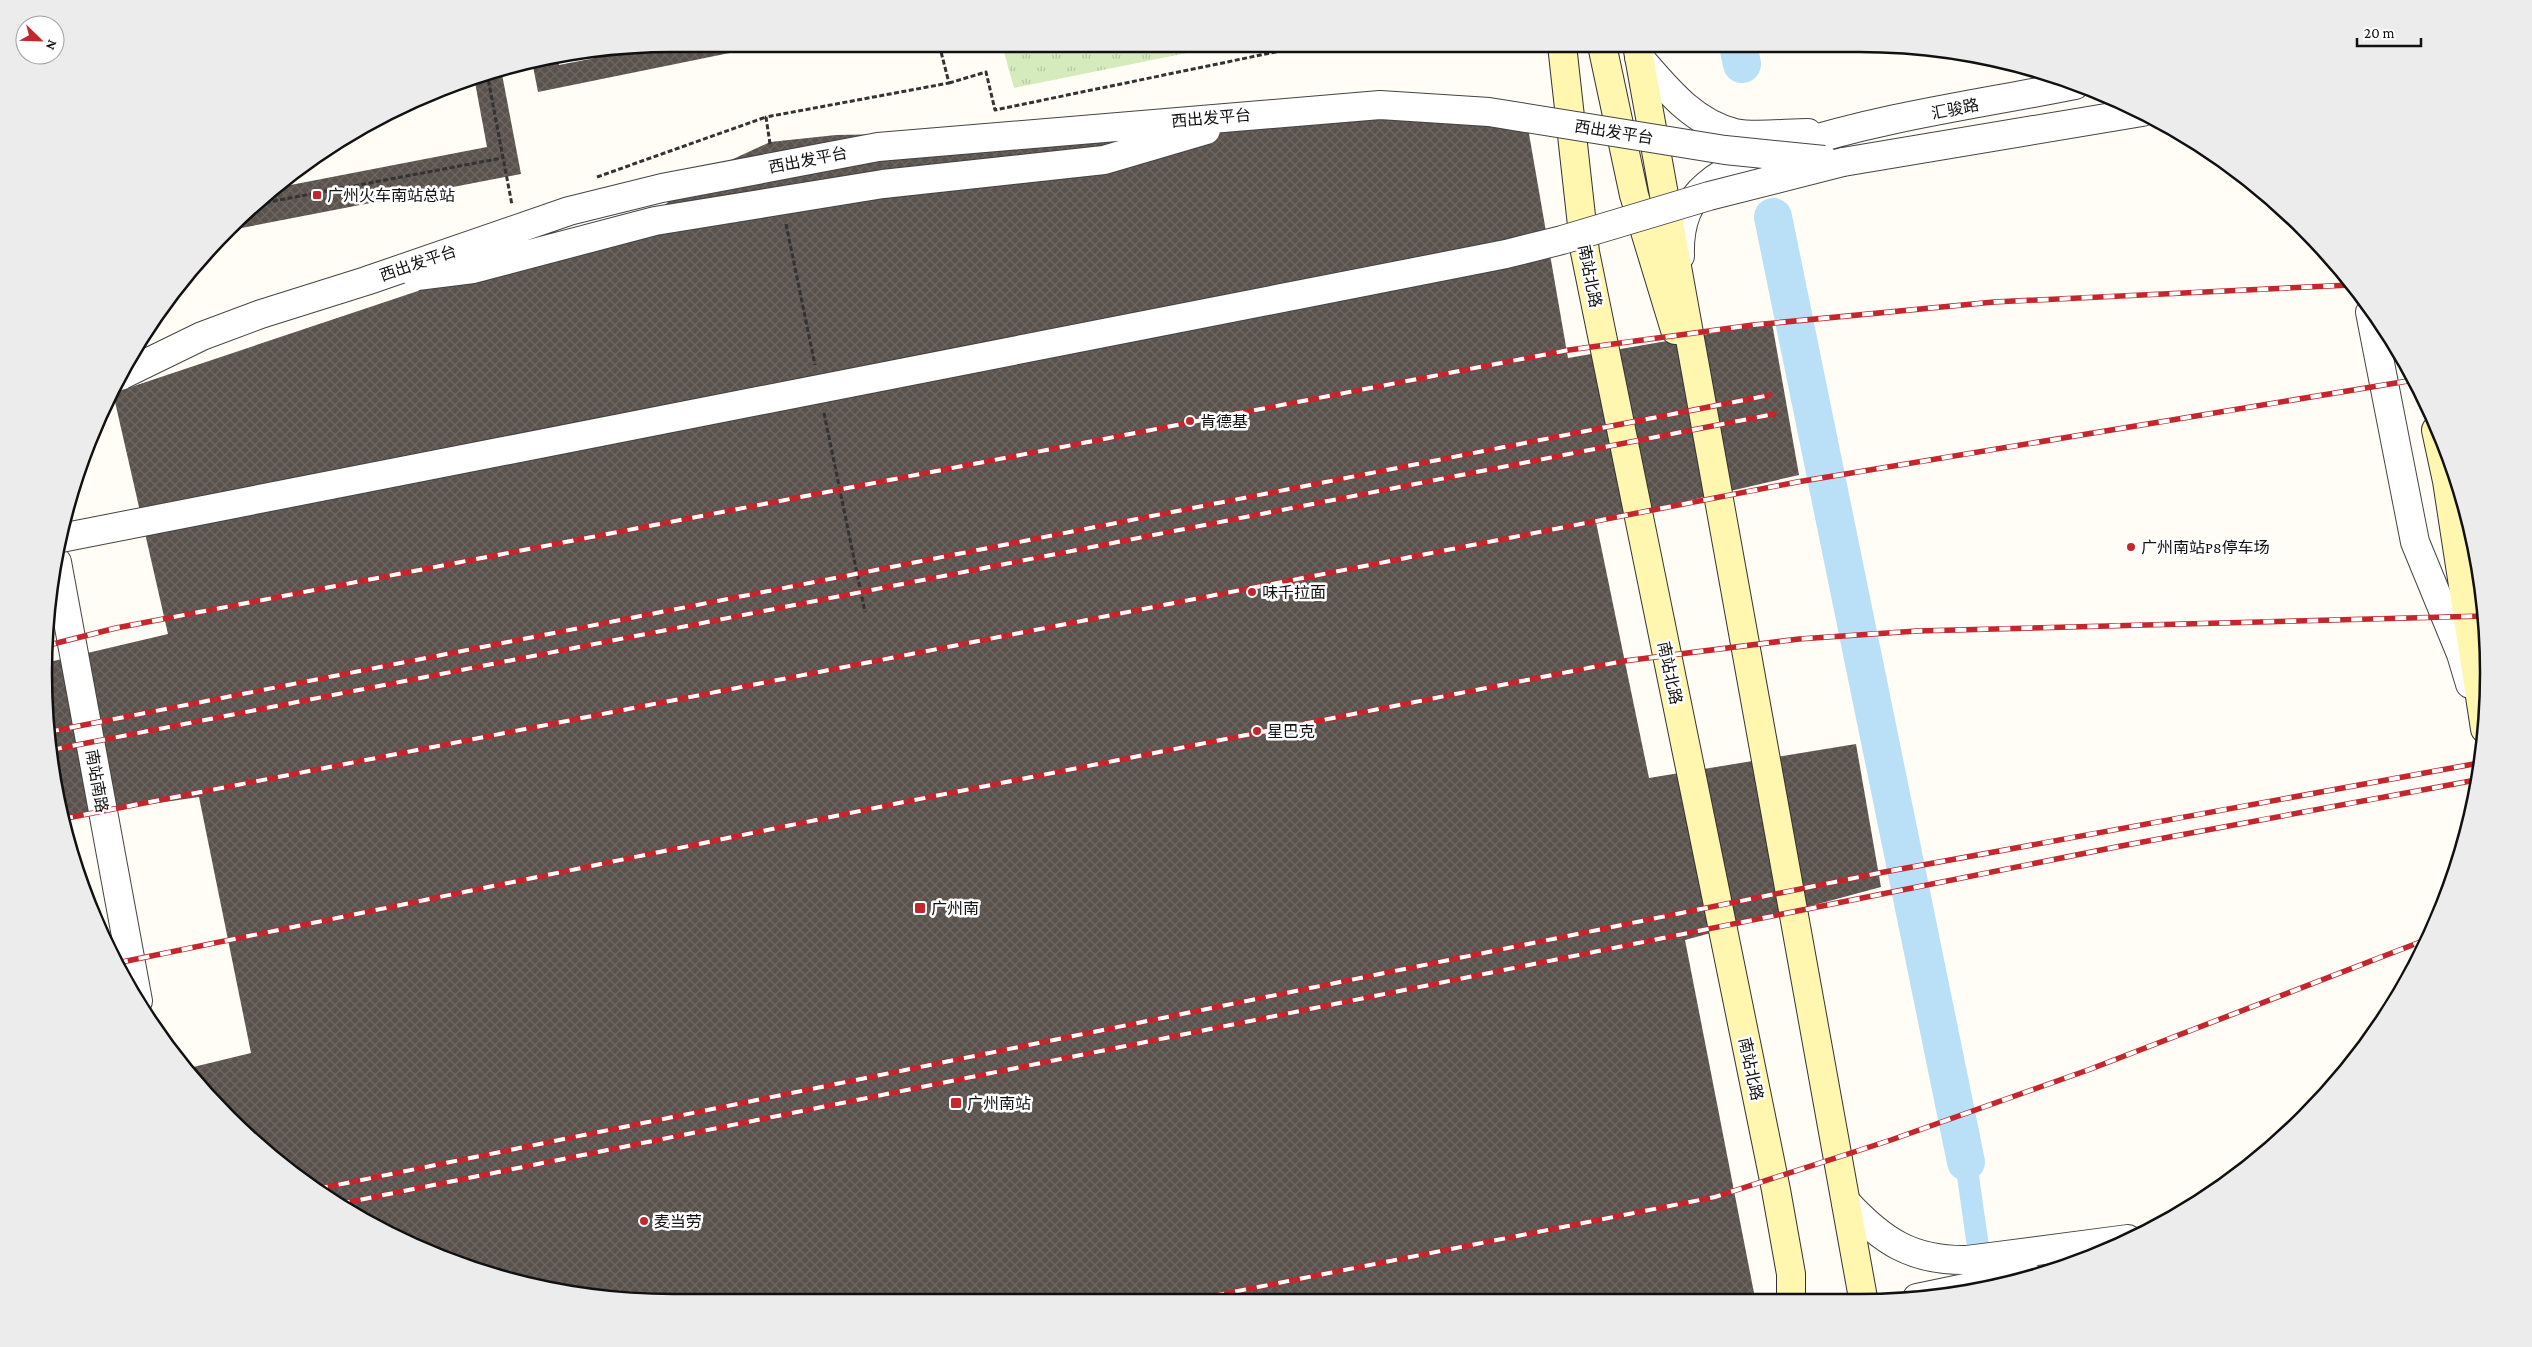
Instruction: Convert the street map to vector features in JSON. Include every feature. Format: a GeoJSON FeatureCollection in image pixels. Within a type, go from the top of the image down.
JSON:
{"type":"FeatureCollection","features":[{"type":"Feature","properties":{"kind":"main road","name":"南站北路"},"geometry":{"type":"LineString","coordinates":[[1563,52],[1585,252],[1774,1180],[1791,1274],[1791,1294]]}},
{"type":"Feature","properties":{"kind":"main road"},"geometry":{"type":"LineString","coordinates":[[1603,52],[1634,195],[1713,459]]}},
{"type":"Feature","properties":{"kind":"main road"},"geometry":{"type":"LineString","coordinates":[[1638,52],[1862,1294]]}},
{"type":"Feature","properties":{"kind":"main road"},"geometry":{"type":"LineString","coordinates":[[2444,466],[2479,691]]}},
{"type":"Feature","properties":{"kind":"street"},"geometry":{"type":"LineString","coordinates":[[1639,52],[1671,93],[1709,123],[1736,133],[1835,132]]}},
{"type":"Feature","properties":{"kind":"street","name":"汇骏路"},"geometry":{"type":"LineString","coordinates":[[1835,132],[2063,87]]}},
{"type":"Feature","properties":{"kind":"street","name":"西出发平台"},"geometry":{"type":"LineString","coordinates":[[132,370],[202,336],[261,314],[366,281],[569,211],[662,188],[868,149],[1380,104],[1489,112],[1725,150],[1843,162]]}},
{"type":"Feature","properties":{"kind":"street","name":"西出发平台"},"geometry":{"type":"LineString","coordinates":[[366,281],[473,269],[655,220],[883,184],[1104,160],[1266,113]]}},
{"type":"Feature","properties":{"kind":"street"},"geometry":{"type":"LineString","coordinates":[[68,537],[1506,254],[1562,240],[1709,196],[1843,162],[2127,114]]}},
{"type":"Feature","properties":{"kind":"street"},"geometry":{"type":"LineString","coordinates":[[1681,281],[1679,236],[1683,219],[1692,202],[1705,186],[1744,162],[1835,132]]}},
{"type":"Feature","properties":{"kind":"street"},"geometry":{"type":"LineString","coordinates":[[2372,324],[2415,542],[2461,654],[2478,708]]}},
{"type":"Feature","properties":{"kind":"street","name":"南站南路"},"geometry":{"type":"LineString","coordinates":[[60,578],[134,981]]}},
{"type":"Feature","properties":{"kind":"street"},"geometry":{"type":"LineString","coordinates":[[1846,1202],[1868,1226],[1893,1244],[1922,1256],[1945,1261],[1967,1260],[2028,1264]]}},
{"type":"Feature","properties":{"kind":"street"},"geometry":{"type":"LineString","coordinates":[[1962,1286],[2028,1264],[2096,1247]]}},
{"type":"Feature","properties":{"kind":"path"},"geometry":{"type":"LineString","coordinates":[[941,52],[949,83]]}},
{"type":"Feature","properties":{"kind":"path"},"geometry":{"type":"LineString","coordinates":[[588,180],[766,117],[949,83],[986,72],[995,110],[1275,52]]}},
{"type":"Feature","properties":{"kind":"path"},"geometry":{"type":"LineString","coordinates":[[488,81],[513,207]]}},
{"type":"Feature","properties":{"kind":"path"},"geometry":{"type":"LineString","coordinates":[[766,117],[770,142]]}},
{"type":"Feature","properties":{"kind":"path"},"geometry":{"type":"LineString","coordinates":[[270,202],[502,158]]}},
{"type":"Feature","properties":{"kind":"green space"},"geometry":{"type":"Polygon","coordinates":[[[1004,52],[1192,52],[1014,88],[1004,52]]]}},
{"type":"Feature","properties":{"kind":"building"},"geometry":{"type":"Polygon","coordinates":[[[734,52],[538,92],[533,69],[559,63],[559,65],[598,57],[633,54],[734,52]]]}},
{"type":"Feature","properties":{"kind":"building"},"geometry":{"type":"Polygon","coordinates":[[[503,77],[521,174],[240,228],[290,185],[487,147],[475,85],[503,77]]]}},
{"type":"Feature","properties":{"kind":"building","name":"广州南站"},"geometry":{"type":"Polygon","coordinates":[[[1524,105],[1568,358],[1772,323],[1799,475],[1596,522],[1649,778],[1856,744],[1881,887],[1685,940],[1754,1294],[674,1294],[592,1289],[552,1283],[474,1262],[399,1230],[363,1211],[328,1190],[264,1140],[234,1113],[194,1067],[251,1053],[199,797],[69,816],[58,755],[54,714],[53,661],[168,634],[115,403],[122,390],[657,211],[707,171],[770,142],[836,135],[1524,105]]]}},
{"type":"Feature","properties":{"kind":"waterway"},"geometry":{"type":"LineString","coordinates":[[1739,52],[1742,64]]}},
{"type":"Feature","properties":{"kind":"waterway"},"geometry":{"type":"LineString","coordinates":[[1773,217],[1966,1162]]}},
{"type":"Feature","properties":{"kind":"waterway"},"geometry":{"type":"LineString","coordinates":[[1966,1162],[1982,1275]]}},
{"type":"Feature","properties":{"kind":"railway"},"geometry":{"type":"LineString","coordinates":[[53,644],[116,628],[1569,350],[1753,325],[1994,302],[2343,285]]}},
{"type":"Feature","properties":{"kind":"railway"},"geometry":{"type":"LineString","coordinates":[[70,817],[1797,482],[2406,381]]}},
{"type":"Feature","properties":{"kind":"railway"},"geometry":{"type":"LineString","coordinates":[[56,731],[1770,395]]}},
{"type":"Feature","properties":{"kind":"railway"},"geometry":{"type":"LineString","coordinates":[[57,749],[1774,414]]}},
{"type":"Feature","properties":{"kind":"railway"},"geometry":{"type":"LineString","coordinates":[[124,962],[899,803],[1624,661],[1799,639],[1917,631],[2476,616]]}},
{"type":"Feature","properties":{"kind":"railway"},"geometry":{"type":"LineString","coordinates":[[325,1187],[1879,873],[2473,764]]}},
{"type":"Feature","properties":{"kind":"railway"},"geometry":{"type":"LineString","coordinates":[[348,1202],[2121,846],[2470,781]]}},
{"type":"Feature","properties":{"kind":"railway"},"geometry":{"type":"LineString","coordinates":[[1222,1294],[1715,1197],[1891,1140],[2088,1070],[2417,943]]}},
{"type":"Feature","properties":{"kind":"place","name":"广州火车南站总站"},"geometry":{"type":"Point","coordinates":[317,195]}},
{"type":"Feature","properties":{"kind":"place","name":"肯德基"},"geometry":{"type":"Point","coordinates":[1190,421]}},
{"type":"Feature","properties":{"kind":"place","name":"广州南站P8停车场"},"geometry":{"type":"Point","coordinates":[2131,547]}},
{"type":"Feature","properties":{"kind":"place","name":"味千拉面"},"geometry":{"type":"Point","coordinates":[1252,592]}},
{"type":"Feature","properties":{"kind":"place","name":"星巴克"},"geometry":{"type":"Point","coordinates":[1257,731]}},
{"type":"Feature","properties":{"kind":"place","name":"广州南"},"geometry":{"type":"Point","coordinates":[920,908]}},
{"type":"Feature","properties":{"kind":"place","name":"广州南站"},"geometry":{"type":"Point","coordinates":[956,1103]}},
{"type":"Feature","properties":{"kind":"place","name":"麦当劳"},"geometry":{"type":"Point","coordinates":[644,1221]}}]}
